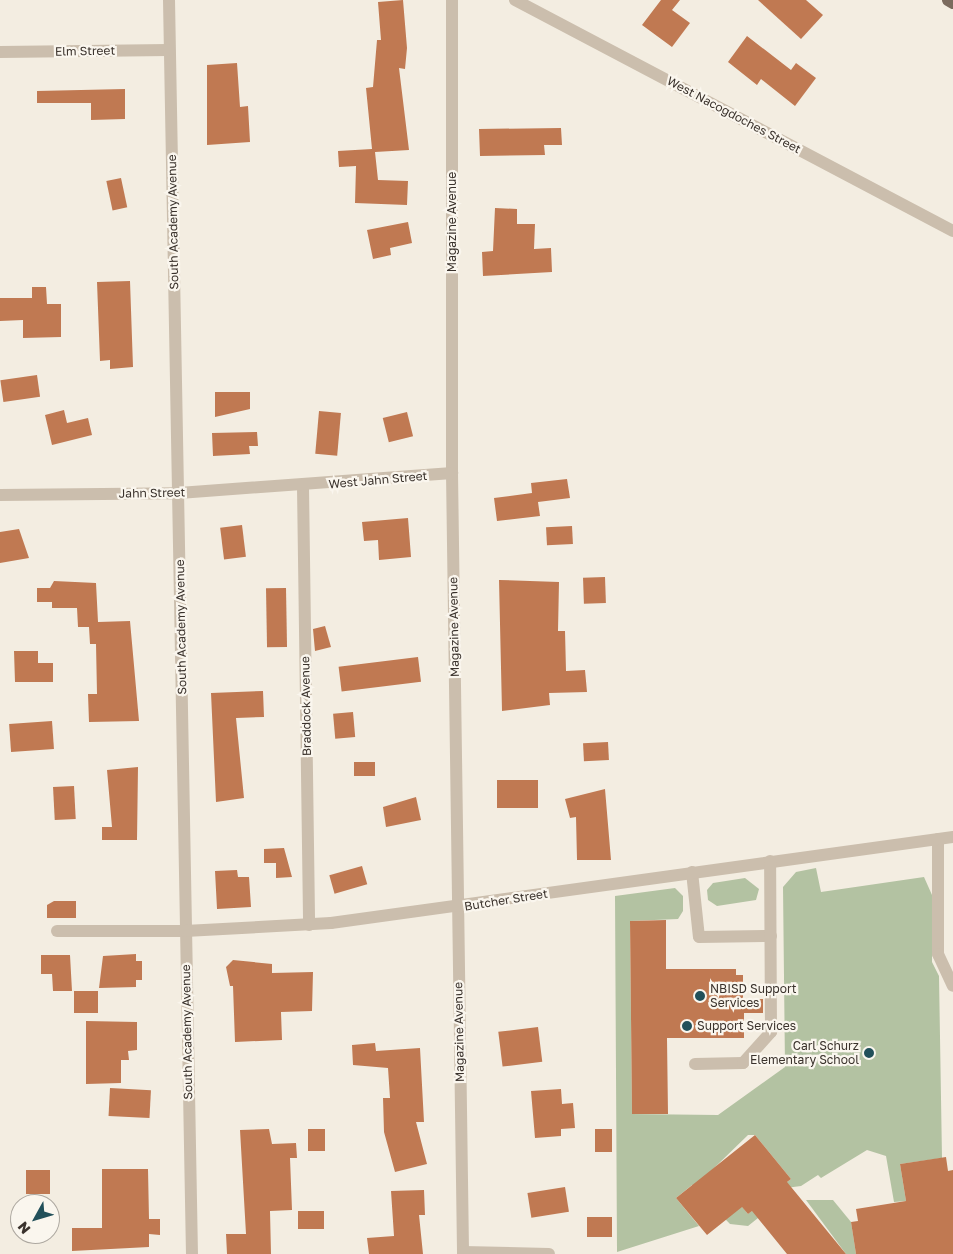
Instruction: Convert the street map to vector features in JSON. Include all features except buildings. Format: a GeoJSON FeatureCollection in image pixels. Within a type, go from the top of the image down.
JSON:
{"type":"FeatureCollection","features":[{"type":"Feature","properties":{"kind":"main road"},"geometry":{"type":"LineString","coordinates":[[948,0],[953,3]]}},
{"type":"Feature","properties":{"kind":"street","name":"South Academy Avenue"},"geometry":{"type":"LineString","coordinates":[[169,0],[192,1254]]}},
{"type":"Feature","properties":{"kind":"street","name":"Magazine Avenue"},"geometry":{"type":"LineString","coordinates":[[452,0],[452,473],[463,1253]]}},
{"type":"Feature","properties":{"kind":"street","name":"West Nacogdoches Street"},"geometry":{"type":"LineString","coordinates":[[515,0],[953,231]]}},
{"type":"Feature","properties":{"kind":"street","name":"Elm Street"},"geometry":{"type":"LineString","coordinates":[[0,52],[169,50]]}},
{"type":"Feature","properties":{"kind":"street","name":"West Jahn Street"},"geometry":{"type":"LineString","coordinates":[[303,487],[452,473]]}},
{"type":"Feature","properties":{"kind":"street","name":"Jahn Street"},"geometry":{"type":"LineString","coordinates":[[0,495],[179,493],[303,487]]}},
{"type":"Feature","properties":{"kind":"street","name":"Braddock Avenue"},"geometry":{"type":"LineString","coordinates":[[303,487],[310,925]]}},
{"type":"Feature","properties":{"kind":"street","name":"Butcher Street"},"geometry":{"type":"LineString","coordinates":[[57,931],[185,931],[310,925],[458,907],[692,872],[953,837]]}},
{"type":"Feature","properties":{"kind":"street"},"geometry":{"type":"LineString","coordinates":[[938,839],[938,954],[951,979]]}},
{"type":"Feature","properties":{"kind":"street"},"geometry":{"type":"LineString","coordinates":[[695,1064],[743,1063],[768,1039],[772,1026],[770,861]]}},
{"type":"Feature","properties":{"kind":"street"},"geometry":{"type":"LineString","coordinates":[[692,872],[699,937],[771,936]]}},
{"type":"Feature","properties":{"kind":"street"},"geometry":{"type":"LineString","coordinates":[[463,1253],[549,1254]]}},
{"type":"Feature","properties":{"kind":"green space","name":"Carl Schurz Elementary School"},"geometry":{"type":"Polygon","coordinates":[[[816,868],[821,892],[924,877],[932,895],[932,962],[939,976],[942,1158],[900,1164],[906,1201],[894,1202],[886,1156],[867,1150],[821,1178],[818,1175],[801,1186],[778,1189],[791,1179],[755,1135],[748,1135],[712,1170],[748,1214],[766,1200],[772,1207],[748,1226],[730,1224],[692,1185],[676,1198],[699,1226],[617,1252],[615,896],[675,888],[683,896],[683,911],[678,919],[630,921],[632,1114],[718,1115],[785,1067],[783,887],[796,872],[816,868]]]}},
{"type":"Feature","properties":{"kind":"green space"},"geometry":{"type":"Polygon","coordinates":[[[745,878],[759,889],[756,900],[717,906],[708,900],[707,890],[713,883],[745,878]]]}},
{"type":"Feature","properties":{"kind":"green space"},"geometry":{"type":"Polygon","coordinates":[[[806,1200],[833,1200],[851,1222],[856,1254],[846,1254],[806,1200]]]}},
{"type":"Feature","properties":{"kind":"place","name":"NBISD Support Services"},"geometry":{"type":"Point","coordinates":[700,996]}},
{"type":"Feature","properties":{"kind":"place","name":"Support Services"},"geometry":{"type":"Point","coordinates":[687,1026]}},
{"type":"Feature","properties":{"kind":"place","name":"Carl Schurz Elementary School"},"geometry":{"type":"Point","coordinates":[869,1053]}}]}
